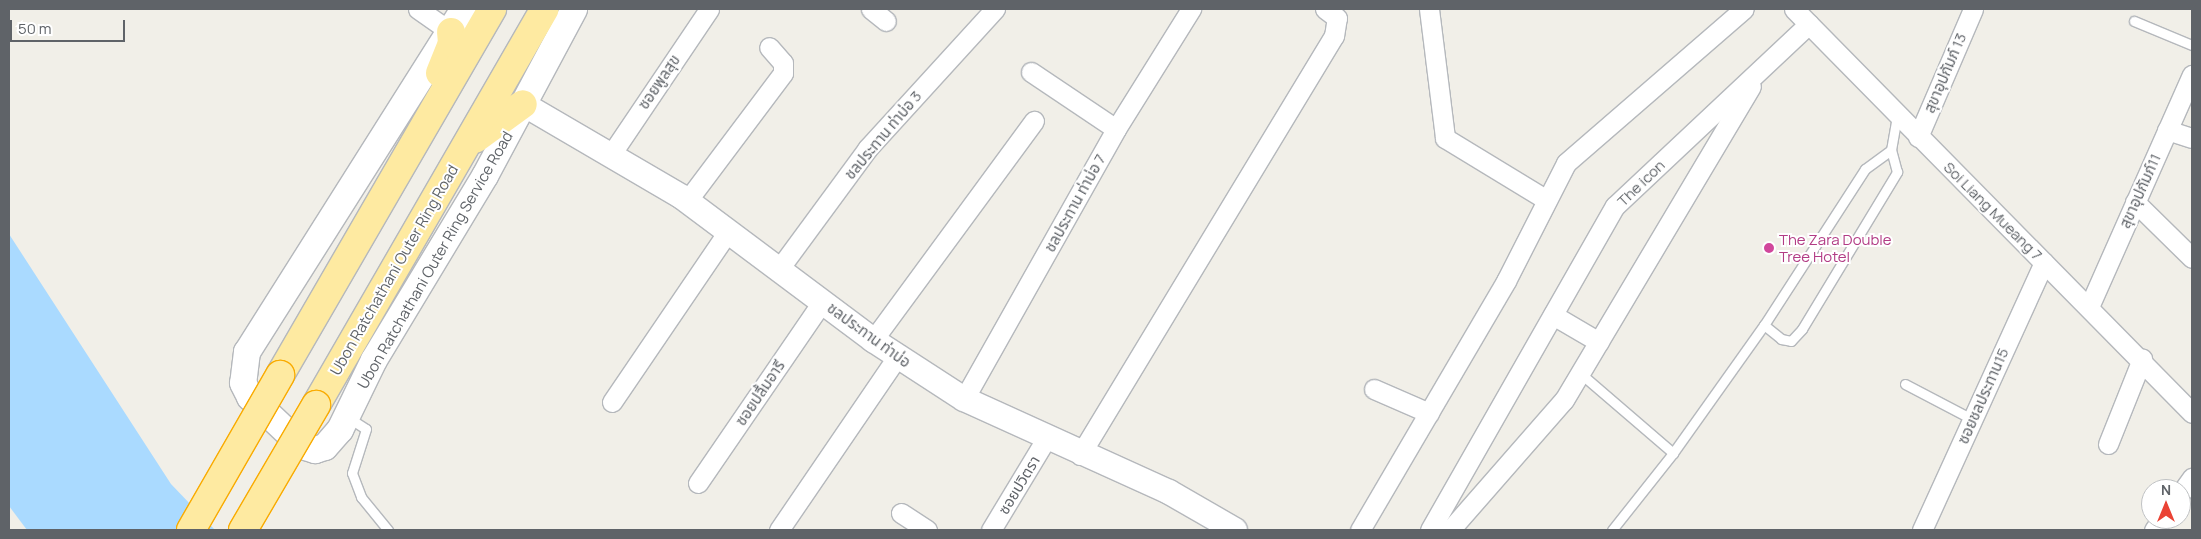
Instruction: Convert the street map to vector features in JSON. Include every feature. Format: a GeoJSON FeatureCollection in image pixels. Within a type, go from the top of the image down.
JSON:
{"type":"FeatureCollection","features":[{"type":"Feature","properties":{"kind":"highway"},"geometry":{"type":"LineString","coordinates":[[191,530],[492,9]]}},
{"type":"Feature","properties":{"kind":"highway","name":"Ubon Ratchathani Outer Ring Road"},"geometry":{"type":"LineString","coordinates":[[243,530],[545,9]]}},
{"type":"Feature","properties":{"kind":"highway"},"geometry":{"type":"LineString","coordinates":[[427,120],[432,92],[452,43],[450,32]]}},
{"type":"Feature","properties":{"kind":"highway"},"geometry":{"type":"LineString","coordinates":[[467,145],[522,104]]}},
{"type":"Feature","properties":{"kind":"main road","name":"Ubon Ratchathani Outer Ring Service Road"},"geometry":{"type":"LineString","coordinates":[[464,9],[268,317],[242,367],[250,397],[302,446],[315,450],[325,447],[347,416],[374,360],[485,176],[574,9]]}},
{"type":"Feature","properties":{"kind":"street"},"geometry":{"type":"LineString","coordinates":[[418,9],[450,32]]}},
{"type":"Feature","properties":{"kind":"street","name":"ซอยพูลสุข"},"geometry":{"type":"LineString","coordinates":[[610,156],[709,9]]}},
{"type":"Feature","properties":{"kind":"street"},"geometry":{"type":"LineString","coordinates":[[871,9],[886,21]]}},
{"type":"Feature","properties":{"kind":"street","name":"ชลประทาน ท่าบ่อ 3"},"geometry":{"type":"LineString","coordinates":[[779,269],[867,149],[995,9]]}},
{"type":"Feature","properties":{"kind":"street","name":"ชลประทาน ท่าบ่อ 7"},"geometry":{"type":"LineString","coordinates":[[964,399],[1116,129],[1191,9]]}},
{"type":"Feature","properties":{"kind":"street"},"geometry":{"type":"LineString","coordinates":[[1080,455],[1334,36],[1336,18],[1325,9]]}},
{"type":"Feature","properties":{"kind":"street"},"geometry":{"type":"LineString","coordinates":[[1429,9],[1445,138],[1547,200]]}},
{"type":"Feature","properties":{"kind":"street"},"geometry":{"type":"LineString","coordinates":[[1360,530],[1429,413],[1566,163],[1744,9]]}},
{"type":"Feature","properties":{"kind":"street","name":"สุขาอุปกัมภ์ 13"},"geometry":{"type":"LineString","coordinates":[[1918,136],[1972,9]]}},
{"type":"Feature","properties":{"kind":"street","name":"Soi Liang Mueang 7"},"geometry":{"type":"LineString","coordinates":[[1801,14],[1897,115],[2142,359],[2192,413]]}},
{"type":"Feature","properties":{"kind":"street","name":"The icon"},"geometry":{"type":"LineString","coordinates":[[1430,530],[1615,206],[1757,73],[1801,14]]}},
{"type":"Feature","properties":{"kind":"street"},"geometry":{"type":"LineString","coordinates":[[688,201],[783,72],[783,62],[769,47]]}},
{"type":"Feature","properties":{"kind":"street"},"geometry":{"type":"LineString","coordinates":[[1031,72],[1116,129]]}},
{"type":"Feature","properties":{"kind":"street","name":"The icon"},"geometry":{"type":"LineString","coordinates":[[1450,530],[1564,400],[1732,124],[1757,73]]}},
{"type":"Feature","properties":{"kind":"street","name":"สุขาอุปกัมภ์11"},"geometry":{"type":"LineString","coordinates":[[2089,307],[2192,75]]}},
{"type":"Feature","properties":{"kind":"street","name":"ชลประทาน ท่าบ่อ"},"geometry":{"type":"LineString","coordinates":[[522,104],[688,201],[873,340],[964,399],[1080,455],[1169,492],[1228,528]]}},
{"type":"Feature","properties":{"kind":"street"},"geometry":{"type":"LineString","coordinates":[[873,340],[1034,121]]}},
{"type":"Feature","properties":{"kind":"street"},"geometry":{"type":"LineString","coordinates":[[2167,130],[2192,138]]}},
{"type":"Feature","properties":{"kind":"street"},"geometry":{"type":"LineString","coordinates":[[2135,202],[2192,258]]}},
{"type":"Feature","properties":{"kind":"street"},"geometry":{"type":"LineString","coordinates":[[612,402],[728,231]]}},
{"type":"Feature","properties":{"kind":"street","name":"ซอยชลประทาน15"},"geometry":{"type":"LineString","coordinates":[[1922,530],[2044,262]]}},
{"type":"Feature","properties":{"kind":"street","name":"ซอยปลื้มอารี"},"geometry":{"type":"LineString","coordinates":[[698,484],[822,302]]}},
{"type":"Feature","properties":{"kind":"street"},"geometry":{"type":"LineString","coordinates":[[1553,315],[1599,342]]}},
{"type":"Feature","properties":{"kind":"street"},"geometry":{"type":"LineString","coordinates":[[779,530],[897,356]]}},
{"type":"Feature","properties":{"kind":"street"},"geometry":{"type":"LineString","coordinates":[[2108,444],[2142,359]]}},
{"type":"Feature","properties":{"kind":"street"},"geometry":{"type":"LineString","coordinates":[[1374,388],[1429,413]]}},
{"type":"Feature","properties":{"kind":"street","name":"ซอยปวิตรา"},"geometry":{"type":"LineString","coordinates":[[991,530],[1046,439]]}},
{"type":"Feature","properties":{"kind":"street"},"geometry":{"type":"LineString","coordinates":[[901,513],[926,530]]}},
{"type":"Feature","properties":{"kind":"lane"},"geometry":{"type":"LineString","coordinates":[[2134,21],[2192,45]]}},
{"type":"Feature","properties":{"kind":"lane"},"geometry":{"type":"LineString","coordinates":[[1764,325],[1781,339],[1791,341],[1802,329],[1897,172],[1892,150],[1897,115]]}},
{"type":"Feature","properties":{"kind":"lane"},"geometry":{"type":"LineString","coordinates":[[1612,530],[1673,453],[1764,325],[1865,169],[1892,150]]}},
{"type":"Feature","properties":{"kind":"lane"},"geometry":{"type":"LineString","coordinates":[[1580,373],[1673,453]]}},
{"type":"Feature","properties":{"kind":"lane"},"geometry":{"type":"LineString","coordinates":[[1905,384],[1972,420]]}},
{"type":"Feature","properties":{"kind":"lane"},"geometry":{"type":"LineString","coordinates":[[347,416],[366,429],[352,473],[361,497],[388,530]]}},
{"type":"Feature","properties":{"kind":"water"},"geometry":{"type":"Polygon","coordinates":[[[9,234],[171,484],[215,530],[27,530],[9,506],[9,234]]]}},
{"type":"Feature","properties":{"kind":"place","name":"The Zara Double Tree Hotel"},"geometry":{"type":"Point","coordinates":[1769,248]}}]}
